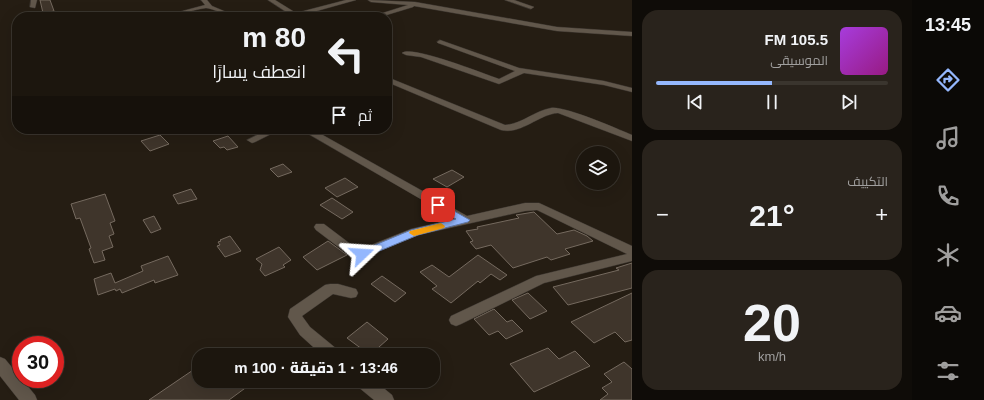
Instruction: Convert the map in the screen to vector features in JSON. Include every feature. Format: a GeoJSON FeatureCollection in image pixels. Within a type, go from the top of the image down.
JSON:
{"type":"FeatureCollection","features":[{"type":"Feature","properties":{"kind":"street"},"geometry":{"type":"LineString","coordinates":[[33,7],[34,0]]}},
{"type":"Feature","properties":{"kind":"street"},"geometry":{"type":"LineString","coordinates":[[203,0],[208,6],[223,12]]}},
{"type":"Feature","properties":{"kind":"street"},"geometry":{"type":"LineString","coordinates":[[271,0],[290,12]]}},
{"type":"Feature","properties":{"kind":"street"},"geometry":{"type":"LineString","coordinates":[[310,12],[353,0]]}},
{"type":"Feature","properties":{"kind":"street"},"geometry":{"type":"LineString","coordinates":[[371,0],[415,4],[545,27],[632,34]]}},
{"type":"Feature","properties":{"kind":"street"},"geometry":{"type":"LineString","coordinates":[[508,0],[530,7]]}},
{"type":"Feature","properties":{"kind":"street"},"geometry":{"type":"LineString","coordinates":[[389,12],[415,4]]}},
{"type":"Feature","properties":{"kind":"street"},"geometry":{"type":"LineString","coordinates":[[183,12],[208,6]]}},
{"type":"Feature","properties":{"kind":"street"},"geometry":{"type":"LineString","coordinates":[[440,42],[522,71],[604,83],[632,90]]}},
{"type":"Feature","properties":{"kind":"street"},"geometry":{"type":"LineString","coordinates":[[406,54],[422,55],[499,82],[522,71]]}},
{"type":"Feature","properties":{"kind":"street"},"geometry":{"type":"LineString","coordinates":[[392,81],[504,128],[512,127],[546,111],[552,110],[566,112],[632,138]]}},
{"type":"Feature","properties":{"kind":"street"},"geometry":{"type":"LineString","coordinates":[[252,140],[265,134]]}},
{"type":"Feature","properties":{"kind":"street"},"geometry":{"type":"LineString","coordinates":[[314,134],[465,220]]}},
{"type":"Feature","properties":{"kind":"street"},"geometry":{"type":"LineString","coordinates":[[604,135],[632,144]]}},
{"type":"Feature","properties":{"kind":"street"},"geometry":{"type":"LineString","coordinates":[[320,227],[353,252],[362,254],[415,232],[525,207],[539,206],[632,251]]}},
{"type":"Feature","properties":{"kind":"street"},"geometry":{"type":"LineString","coordinates":[[456,320],[541,279],[632,257]]}},
{"type":"Feature","properties":{"kind":"street"},"geometry":{"type":"LineString","coordinates":[[325,348],[305,331],[295,317],[295,313],[330,289],[338,289],[351,293]]}},
{"type":"Feature","properties":{"kind":"street"},"geometry":{"type":"LineString","coordinates":[[0,364],[29,400]]}},
{"type":"Feature","properties":{"kind":"street"},"geometry":{"type":"LineString","coordinates":[[371,388],[386,400]]}},
{"type":"Feature","properties":{"kind":"building"},"geometry":{"type":"Polygon","coordinates":[[[40,0],[50,0],[54,11],[43,12],[40,0]]]}},
{"type":"Feature","properties":{"kind":"building"},"geometry":{"type":"Polygon","coordinates":[[[160,135],[169,144],[150,151],[141,141],[160,135]]]}},
{"type":"Feature","properties":{"kind":"building"},"geometry":{"type":"Polygon","coordinates":[[[228,136],[238,147],[227,150],[224,147],[220,148],[213,141],[228,136]]]}},
{"type":"Feature","properties":{"kind":"building"},"geometry":{"type":"Polygon","coordinates":[[[283,164],[292,172],[278,177],[270,169],[283,164]]]}},
{"type":"Feature","properties":{"kind":"building"},"geometry":{"type":"Polygon","coordinates":[[[452,170],[464,177],[447,187],[433,179],[452,170]]]}},
{"type":"Feature","properties":{"kind":"building"},"geometry":{"type":"Polygon","coordinates":[[[345,178],[358,187],[337,197],[325,188],[345,178]]]}},
{"type":"Feature","properties":{"kind":"building"},"geometry":{"type":"Polygon","coordinates":[[[191,189],[197,199],[178,204],[173,195],[191,189]]]}},
{"type":"Feature","properties":{"kind":"building"},"geometry":{"type":"Polygon","coordinates":[[[105,194],[115,221],[110,223],[114,234],[109,236],[113,247],[102,251],[105,260],[94,263],[89,249],[91,248],[80,218],[76,219],[71,204],[105,194]]]}},
{"type":"Feature","properties":{"kind":"building"},"geometry":{"type":"Polygon","coordinates":[[[332,198],[353,212],[342,219],[320,205],[332,198]]]}},
{"type":"Feature","properties":{"kind":"building"},"geometry":{"type":"Polygon","coordinates":[[[534,212],[557,234],[574,230],[587,236],[593,241],[565,249],[570,254],[551,260],[547,257],[513,268],[491,245],[476,249],[470,242],[473,241],[466,231],[478,229],[477,227],[519,218],[516,215],[534,212]]]}},
{"type":"Feature","properties":{"kind":"building"},"geometry":{"type":"Polygon","coordinates":[[[154,216],[161,229],[151,233],[143,220],[154,216]]]}},
{"type":"Feature","properties":{"kind":"building"},"geometry":{"type":"Polygon","coordinates":[[[230,236],[241,251],[225,257],[217,246],[220,245],[218,242],[221,241],[220,240],[230,236]]]}},
{"type":"Feature","properties":{"kind":"building"},"geometry":{"type":"Polygon","coordinates":[[[328,241],[347,255],[317,270],[303,257],[328,241]]]}},
{"type":"Feature","properties":{"kind":"building"},"geometry":{"type":"Polygon","coordinates":[[[279,247],[291,260],[283,265],[285,267],[265,276],[260,270],[262,264],[256,259],[279,247]]]}},
{"type":"Feature","properties":{"kind":"building"},"geometry":{"type":"Polygon","coordinates":[[[478,255],[507,275],[500,280],[491,274],[480,283],[478,281],[451,303],[432,289],[437,286],[420,272],[432,265],[449,277],[478,255]]]}},
{"type":"Feature","properties":{"kind":"building"},"geometry":{"type":"Polygon","coordinates":[[[168,256],[178,275],[155,283],[154,280],[122,293],[120,289],[116,291],[115,289],[98,295],[94,279],[111,273],[115,283],[143,271],[141,266],[168,256]]]}},
{"type":"Feature","properties":{"kind":"building"},"geometry":{"type":"Polygon","coordinates":[[[632,263],[632,288],[568,305],[553,287],[619,270],[616,268],[632,263]]]}},
{"type":"Feature","properties":{"kind":"building"},"geometry":{"type":"Polygon","coordinates":[[[382,276],[406,293],[395,302],[371,284],[382,276]]]}},
{"type":"Feature","properties":{"kind":"building"},"geometry":{"type":"Polygon","coordinates":[[[528,293],[547,311],[530,319],[512,300],[528,293]]]}},
{"type":"Feature","properties":{"kind":"building"},"geometry":{"type":"Polygon","coordinates":[[[632,293],[632,340],[625,342],[615,332],[594,343],[571,322],[632,293]]]}},
{"type":"Feature","properties":{"kind":"building"},"geometry":{"type":"Polygon","coordinates":[[[494,309],[507,322],[512,320],[523,331],[506,339],[498,331],[489,335],[474,319],[494,309]]]}},
{"type":"Feature","properties":{"kind":"building"},"geometry":{"type":"Polygon","coordinates":[[[367,322],[388,339],[378,348],[361,348],[347,338],[367,322]]]}},
{"type":"Feature","properties":{"kind":"building"},"geometry":{"type":"Polygon","coordinates":[[[548,348],[559,359],[575,351],[590,366],[534,392],[510,364],[548,348]]]}},
{"type":"Feature","properties":{"kind":"building"},"geometry":{"type":"Polygon","coordinates":[[[624,362],[632,369],[632,400],[600,400],[608,394],[602,388],[612,382],[604,374],[624,362]]]}},
{"type":"Feature","properties":{"kind":"building"},"geometry":{"type":"Polygon","coordinates":[[[192,371],[192,388],[245,388],[229,400],[149,400],[192,371]]]}},
{"type":"Feature","properties":{"kind":"slow traffic"},"geometry":{"type":"LineString","coordinates":[[414,233],[441,226]]}},
{"type":"Feature","properties":{"kind":"route"},"geometry":{"type":"LineString","coordinates":[[362,254],[415,232],[465,220],[438,205]]}}]}
